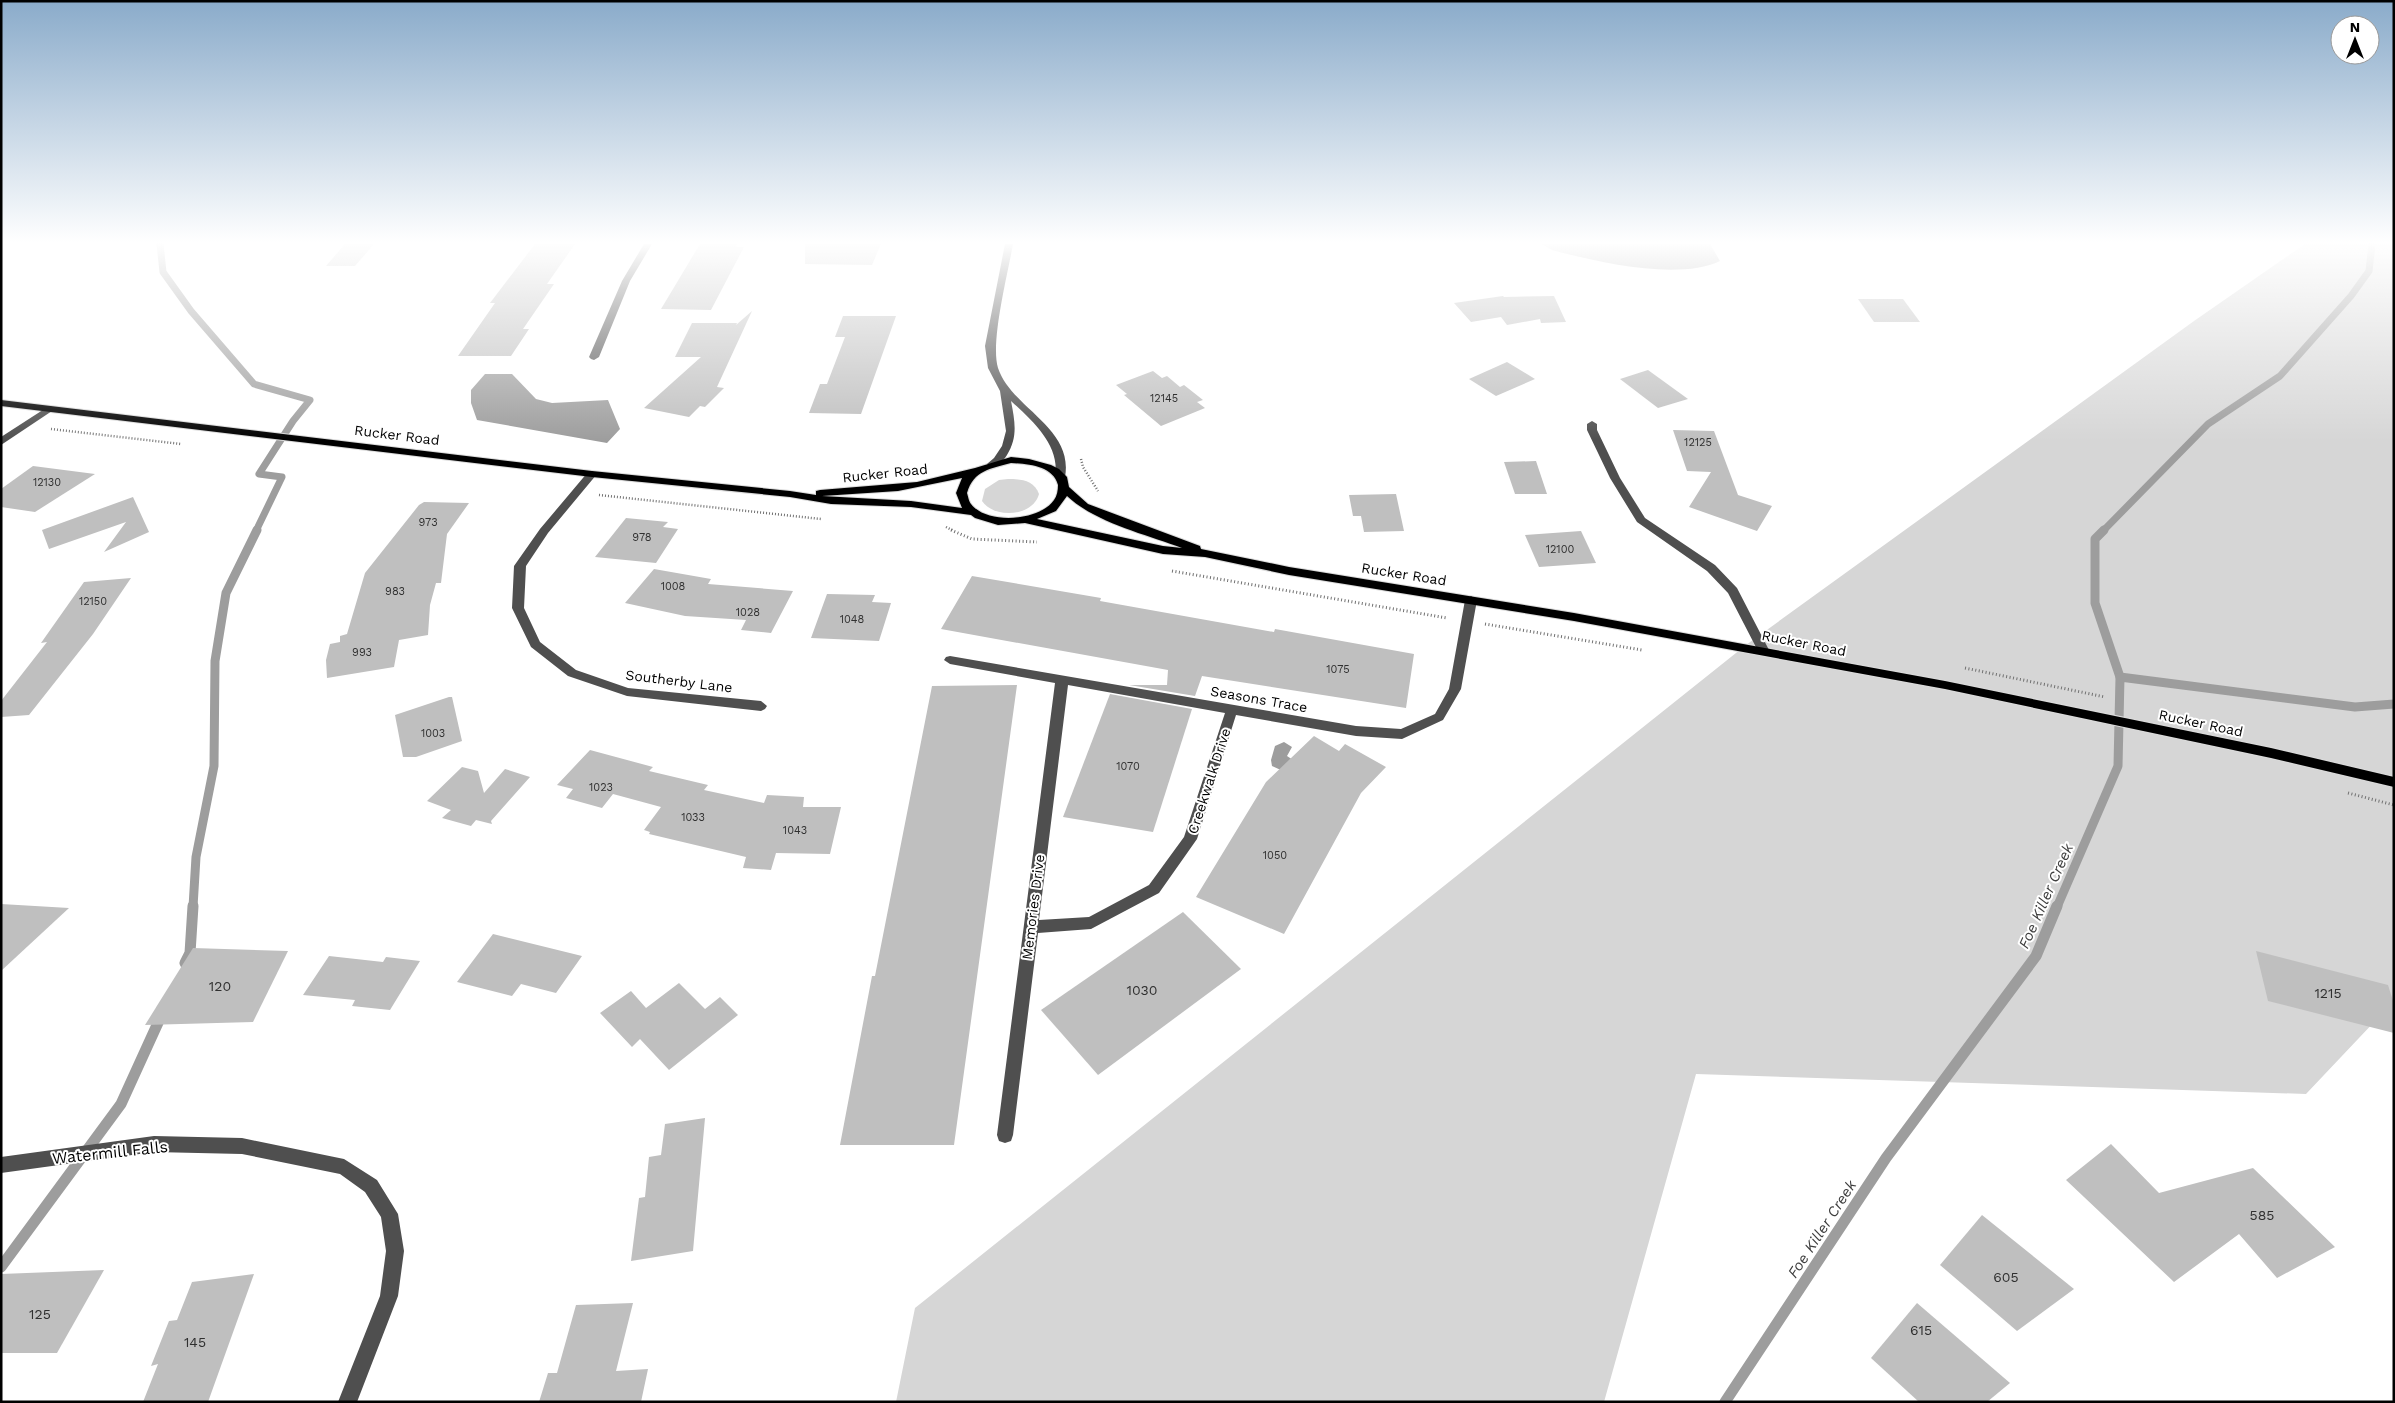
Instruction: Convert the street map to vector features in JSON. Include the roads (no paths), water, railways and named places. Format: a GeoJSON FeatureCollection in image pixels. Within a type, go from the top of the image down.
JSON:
{"type":"FeatureCollection","features":[{"type":"Feature","properties":{"kind":"main road","name":"Rucker Road"},"geometry":{"type":"LineString","coordinates":[[1,403],[592,474],[790,494],[831,501],[911,504],[970,512]]}},
{"type":"Feature","properties":{"kind":"main road"},"geometry":{"type":"LineString","coordinates":[[1011,460],[1028,460],[1043,464],[1055,471],[1062,482],[1060,500],[1051,510],[1025,520],[1003,523],[986,520],[970,512],[964,506],[960,496],[962,486],[969,476],[981,468],[992,464],[1011,460]]}},
{"type":"Feature","properties":{"kind":"main road","name":"Rucker Road"},"geometry":{"type":"LineString","coordinates":[[790,494],[886,490],[946,481],[981,468]]}},
{"type":"Feature","properties":{"kind":"main road","name":"Rucker Road"},"geometry":{"type":"LineString","coordinates":[[1062,482],[1084,506],[1098,513],[1205,553]]}},
{"type":"Feature","properties":{"kind":"main road","name":"Rucker Road"},"geometry":{"type":"LineString","coordinates":[[1025,520],[1163,550],[1205,553],[1290,570],[1763,650],[2165,730],[2394,782]]}},
{"type":"Feature","properties":{"kind":"street"},"geometry":{"type":"LineString","coordinates":[[594,358],[614,309]]}},
{"type":"Feature","properties":{"kind":"street"},"geometry":{"type":"LineString","coordinates":[[992,464],[998,460],[1006,446],[1011,431],[1004,391],[993,368],[990,346],[997,309]]}},
{"type":"Feature","properties":{"kind":"street"},"geometry":{"type":"LineString","coordinates":[[1004,391],[1018,401],[1055,444],[1062,463],[1062,482]]}},
{"type":"Feature","properties":{"kind":"street"},"geometry":{"type":"LineString","coordinates":[[1,442],[49,408]]}},
{"type":"Feature","properties":{"kind":"street"},"geometry":{"type":"LineString","coordinates":[[1592,424],[1592,430],[1615,478],[1641,520],[1711,568],[1733,591],[1763,650]]}},
{"type":"Feature","properties":{"kind":"street","name":"Southerby Lane"},"geometry":{"type":"LineString","coordinates":[[592,474],[544,531],[520,566],[518,608],[536,644],[572,673],[627,692],[761,706]]}},
{"type":"Feature","properties":{"kind":"street","name":"Seasons Trace"},"geometry":{"type":"LineString","coordinates":[[950,660],[1356,731],[1402,734],[1439,717],[1455,689],[1471,600]]}},
{"type":"Feature","properties":{"kind":"street","name":"Memories Drive"},"geometry":{"type":"LineString","coordinates":[[1005,1135],[1062,680]]}},
{"type":"Feature","properties":{"kind":"street","name":"Creekwalk Drive"},"geometry":{"type":"LineString","coordinates":[[1031,927],[1091,923],[1154,890],[1190,840],[1232,709]]}},
{"type":"Feature","properties":{"kind":"street","name":"Watermill Falls"},"geometry":{"type":"LineString","coordinates":[[1,1165],[154,1144],[242,1146],[344,1167],[371,1186],[389,1214],[395,1251],[389,1296],[347,1402]]}},
{"type":"Feature","properties":{"kind":"waterway"},"geometry":{"type":"LineString","coordinates":[[190,309],[254,384],[310,400],[293,421],[259,474],[282,477],[256,531]]}},
{"type":"Feature","properties":{"kind":"waterway"},"geometry":{"type":"LineString","coordinates":[[2103,531],[2208,424],[2280,376],[2339,309]]}},
{"type":"Feature","properties":{"kind":"waterway"},"geometry":{"type":"LineString","coordinates":[[193,907],[196,857],[214,766],[215,661],[226,593],[257,530]]}},
{"type":"Feature","properties":{"kind":"waterway"},"geometry":{"type":"LineString","coordinates":[[2103,531],[2095,539],[2095,603],[2120,677]]}},
{"type":"Feature","properties":{"kind":"waterway","name":"Foe Killer Creek"},"geometry":{"type":"LineString","coordinates":[[2057,907],[2118,766],[2120,677]]}},
{"type":"Feature","properties":{"kind":"waterway","name":"Foe Killer Creek"},"geometry":{"type":"LineString","coordinates":[[2120,677],[2355,707],[2394,704]]}},
{"type":"Feature","properties":{"kind":"waterway"},"geometry":{"type":"LineString","coordinates":[[185,963],[190,953],[193,906]]}},
{"type":"Feature","properties":{"kind":"waterway","name":"Foe Killer Creek"},"geometry":{"type":"LineString","coordinates":[[1725,1402],[1886,1158],[2036,956],[2057,906]]}},
{"type":"Feature","properties":{"kind":"waterway"},"geometry":{"type":"LineString","coordinates":[[1,1267],[121,1104],[162,1014]]}}]}
